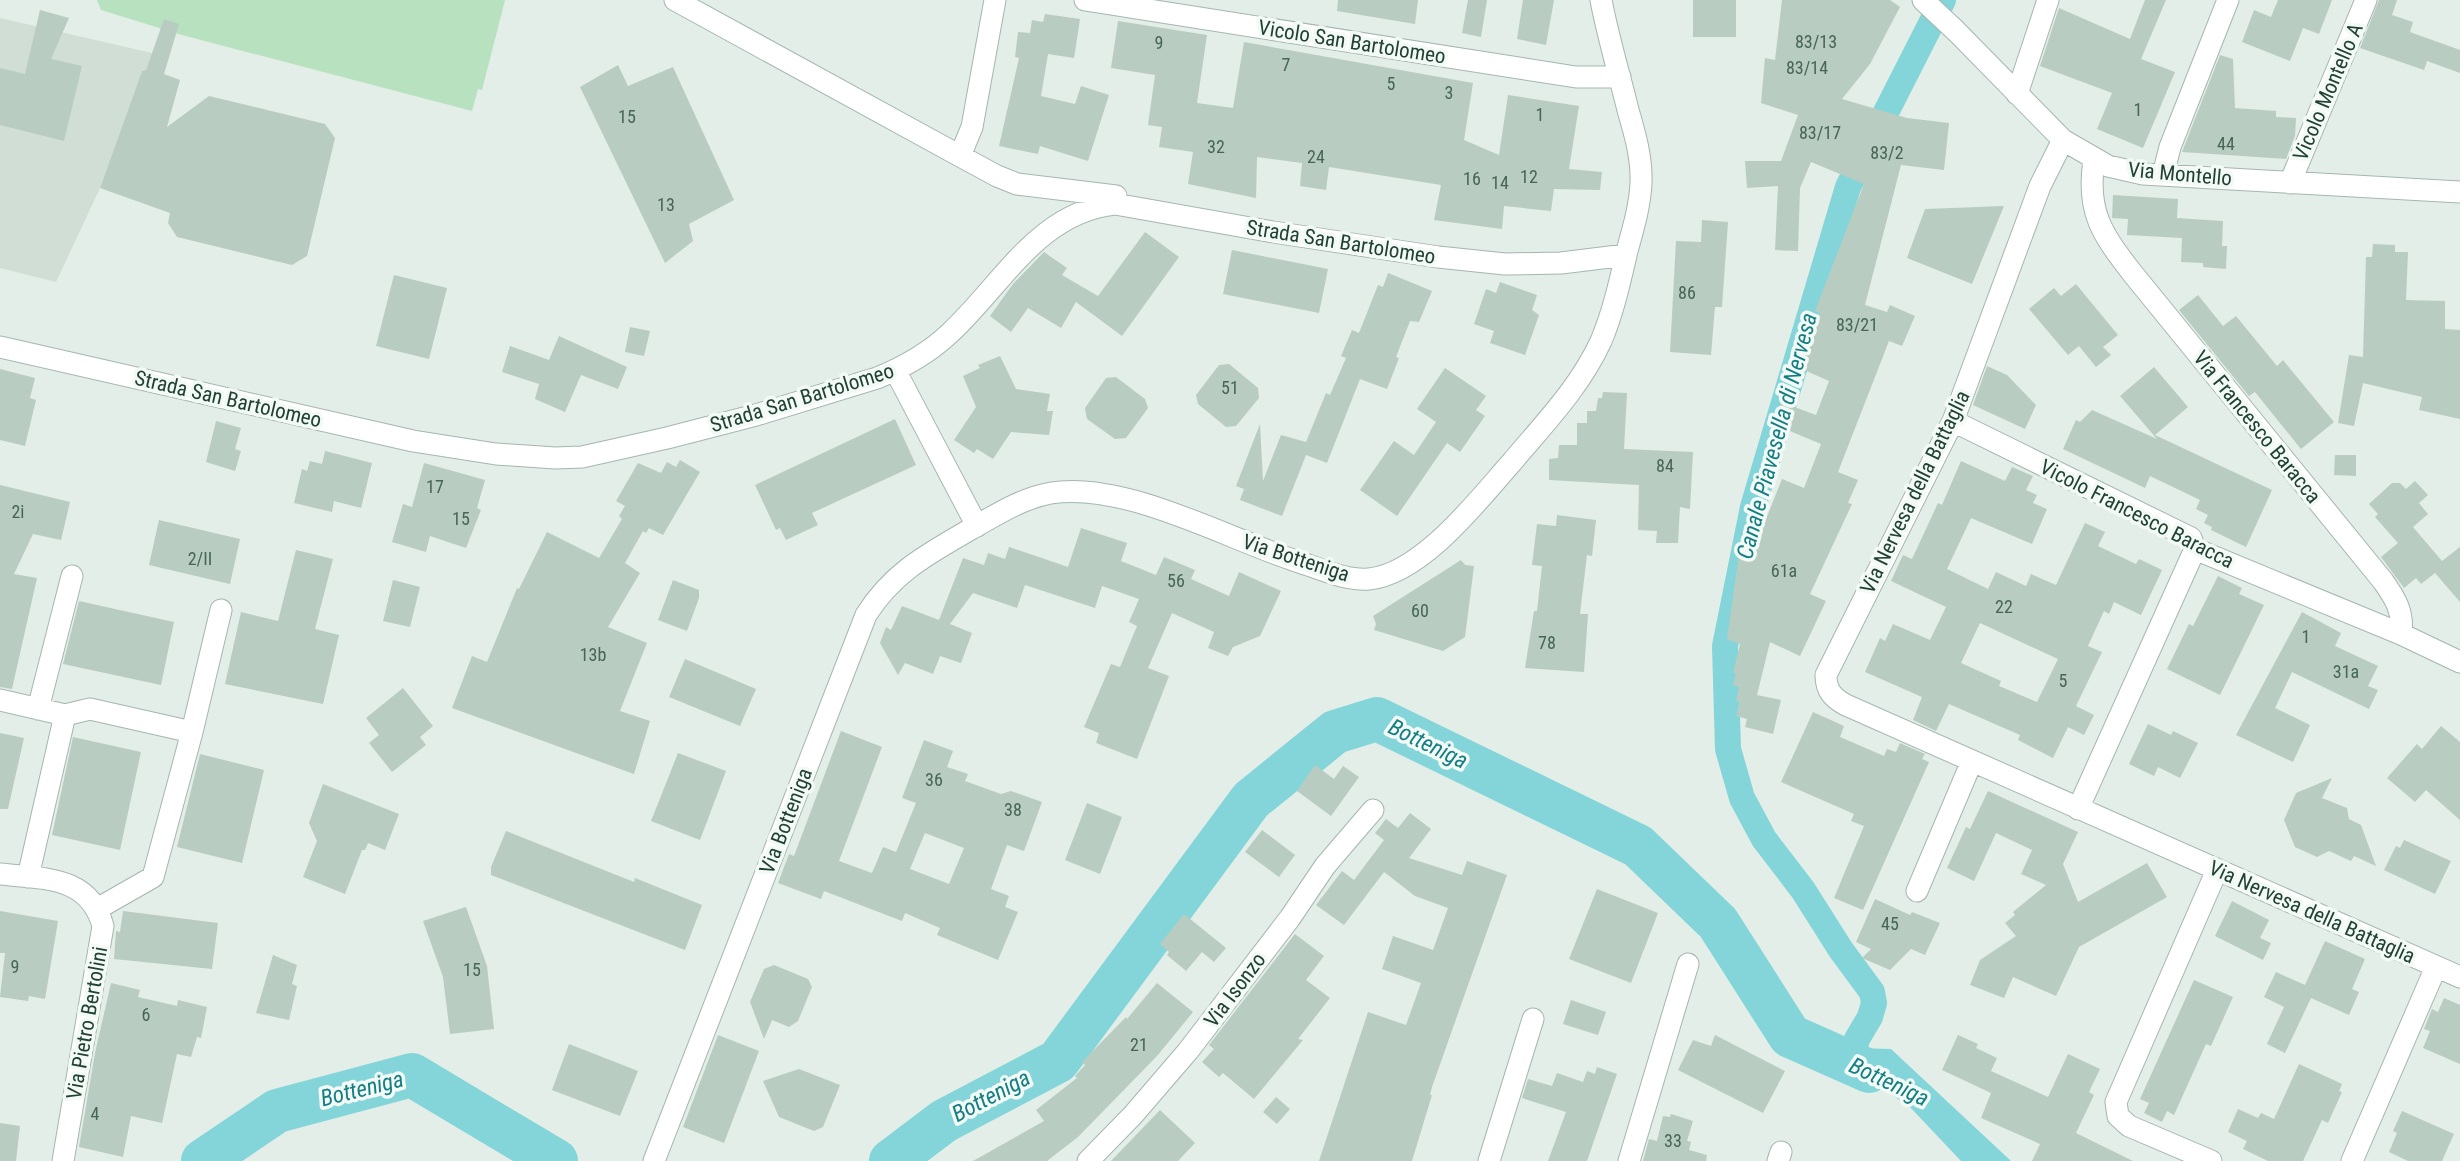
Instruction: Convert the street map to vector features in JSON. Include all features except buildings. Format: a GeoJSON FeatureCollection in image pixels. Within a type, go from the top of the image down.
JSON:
{"type":"FeatureCollection","features":[{"type":"Feature","properties":{"kind":"street"},"geometry":{"type":"LineString","coordinates":[[675,0],[997,176],[1017,184],[1122,197],[1135,207]]}},
{"type":"Feature","properties":{"kind":"street"},"geometry":{"type":"LineString","coordinates":[[960,156],[972,127],[995,0]]}},
{"type":"Feature","properties":{"kind":"street","name":"Vicolo San Bartolomeo"},"geometry":{"type":"LineString","coordinates":[[1085,0],[1576,76],[1620,77]]}},
{"type":"Feature","properties":{"kind":"street"},"geometry":{"type":"LineString","coordinates":[[1601,0],[1641,167],[1638,207],[1626,255]]}},
{"type":"Feature","properties":{"kind":"street","name":"Via Montello"},"geometry":{"type":"LineString","coordinates":[[1923,0],[2063,140],[2094,160],[2128,172],[2163,176],[2460,192]]}},
{"type":"Feature","properties":{"kind":"street"},"geometry":{"type":"LineString","coordinates":[[2017,94],[2048,0]]}},
{"type":"Feature","properties":{"kind":"street"},"geometry":{"type":"LineString","coordinates":[[2163,176],[2170,146],[2228,0]]}},
{"type":"Feature","properties":{"kind":"street","name":"Vicolo Montello A"},"geometry":{"type":"LineString","coordinates":[[2290,183],[2366,0]]}},
{"type":"Feature","properties":{"kind":"street","name":"Via Nervesa della Battaglia"},"geometry":{"type":"LineString","coordinates":[[2063,140],[2040,186],[1953,421],[1826,675],[1826,685],[1835,699],[1846,705],[2460,977]]}},
{"type":"Feature","properties":{"kind":"street","name":"Via Francesco Baracca"},"geometry":{"type":"LineString","coordinates":[[2094,160],[2091,197],[2095,215],[2117,254],[2383,581],[2398,603],[2403,623],[2401,634]]}},
{"type":"Feature","properties":{"kind":"street","name":"Strada San Bartolomeo"},"geometry":{"type":"LineString","coordinates":[[0,347],[413,441],[496,454],[582,457],[743,419],[895,370],[934,347],[951,333],[1041,236],[1073,214],[1101,205],[1115,204],[1273,232],[1438,257],[1505,264],[1561,263],[1626,255]]}},
{"type":"Feature","properties":{"kind":"street","name":"Via Botteniga"},"geometry":{"type":"LineString","coordinates":[[655,1160],[866,615],[889,584],[907,568],[977,526],[1038,496],[1067,492],[1099,493],[1142,503],[1282,557],[1337,574],[1368,579],[1382,576],[1418,557],[1450,531],[1562,403],[1587,368],[1601,340],[1626,255]]}},
{"type":"Feature","properties":{"kind":"street"},"geometry":{"type":"LineString","coordinates":[[895,370],[977,526]]}},
{"type":"Feature","properties":{"kind":"street","name":"Vicolo Francesco Baracca"},"geometry":{"type":"LineString","coordinates":[[1953,421],[2191,538],[2194,549],[2401,634]]}},
{"type":"Feature","properties":{"kind":"street"},"geometry":{"type":"LineString","coordinates":[[2078,809],[2194,549]]}},
{"type":"Feature","properties":{"kind":"street"},"geometry":{"type":"LineString","coordinates":[[38,709],[72,576]]}},
{"type":"Feature","properties":{"kind":"street"},"geometry":{"type":"LineString","coordinates":[[0,874],[71,884],[92,901],[97,909],[153,877],[221,610]]}},
{"type":"Feature","properties":{"kind":"street"},"geometry":{"type":"LineString","coordinates":[[2401,634],[2460,662]]}},
{"type":"Feature","properties":{"kind":"street"},"geometry":{"type":"LineString","coordinates":[[0,700],[65,715],[90,709],[192,732]]}},
{"type":"Feature","properties":{"kind":"street"},"geometry":{"type":"LineString","coordinates":[[28,877],[65,715]]}},
{"type":"Feature","properties":{"kind":"street"},"geometry":{"type":"LineString","coordinates":[[1917,891],[1972,761]]}},
{"type":"Feature","properties":{"kind":"street","name":"Via Isonzo"},"geometry":{"type":"LineString","coordinates":[[1088,1161],[1133,1115],[1188,1051],[1290,918],[1325,866],[1373,810]]}},
{"type":"Feature","properties":{"kind":"street"},"geometry":{"type":"LineString","coordinates":[[2211,1161],[2129,1126],[2118,1116],[2115,1109],[2217,870]]}},
{"type":"Feature","properties":{"kind":"street","name":"Via Pietro Bertolini"},"geometry":{"type":"LineString","coordinates":[[63,1161],[102,939],[103,926],[97,909]]}},
{"type":"Feature","properties":{"kind":"street"},"geometry":{"type":"LineString","coordinates":[[1629,1161],[1688,964]]}},
{"type":"Feature","properties":{"kind":"street"},"geometry":{"type":"LineString","coordinates":[[2352,1161],[2436,967]]}},
{"type":"Feature","properties":{"kind":"street"},"geometry":{"type":"LineString","coordinates":[[1489,1161],[1533,1019]]}},
{"type":"Feature","properties":{"kind":"shaded area"},"geometry":{"type":"Polygon","coordinates":[[[0,18],[152,53],[146,70],[142,71],[100,188],[56,282],[0,268],[0,18]]]}},
{"type":"Feature","properties":{"kind":"green space"},"geometry":{"type":"Polygon","coordinates":[[[97,0],[505,0],[482,90],[478,89],[472,111],[182,35],[101,10],[97,0]]]}},
{"type":"Feature","properties":{"kind":"water"},"geometry":{"type":"Polygon","coordinates":[[[1815,1047],[1891,1049],[2011,1161],[1961,1161],[1909,1106],[1815,1047]]]}},
{"type":"Feature","properties":{"kind":"waterway","name":"Canale Piavesella di Nervesa"},"geometry":{"type":"LineString","coordinates":[[1851,1063],[1857,1039],[1870,1017],[1874,1003],[1872,992],[1841,950],[1803,890],[1764,839],[1742,798],[1728,749],[1725,646],[1753,507],[1848,187],[1943,0]]}},
{"type":"Feature","properties":{"kind":"waterway","name":"Botteniga"},"geometry":{"type":"LineString","coordinates":[[891,1161],[944,1121],[1058,1061],[1251,800],[1335,732],[1377,719],[1638,846],[1718,923],[1790,1036],[1869,1071]]}},
{"type":"Feature","properties":{"kind":"waterway","name":"Botteniga"},"geometry":{"type":"LineString","coordinates":[[203,1161],[277,1111],[412,1075],[556,1161]]}}]}
